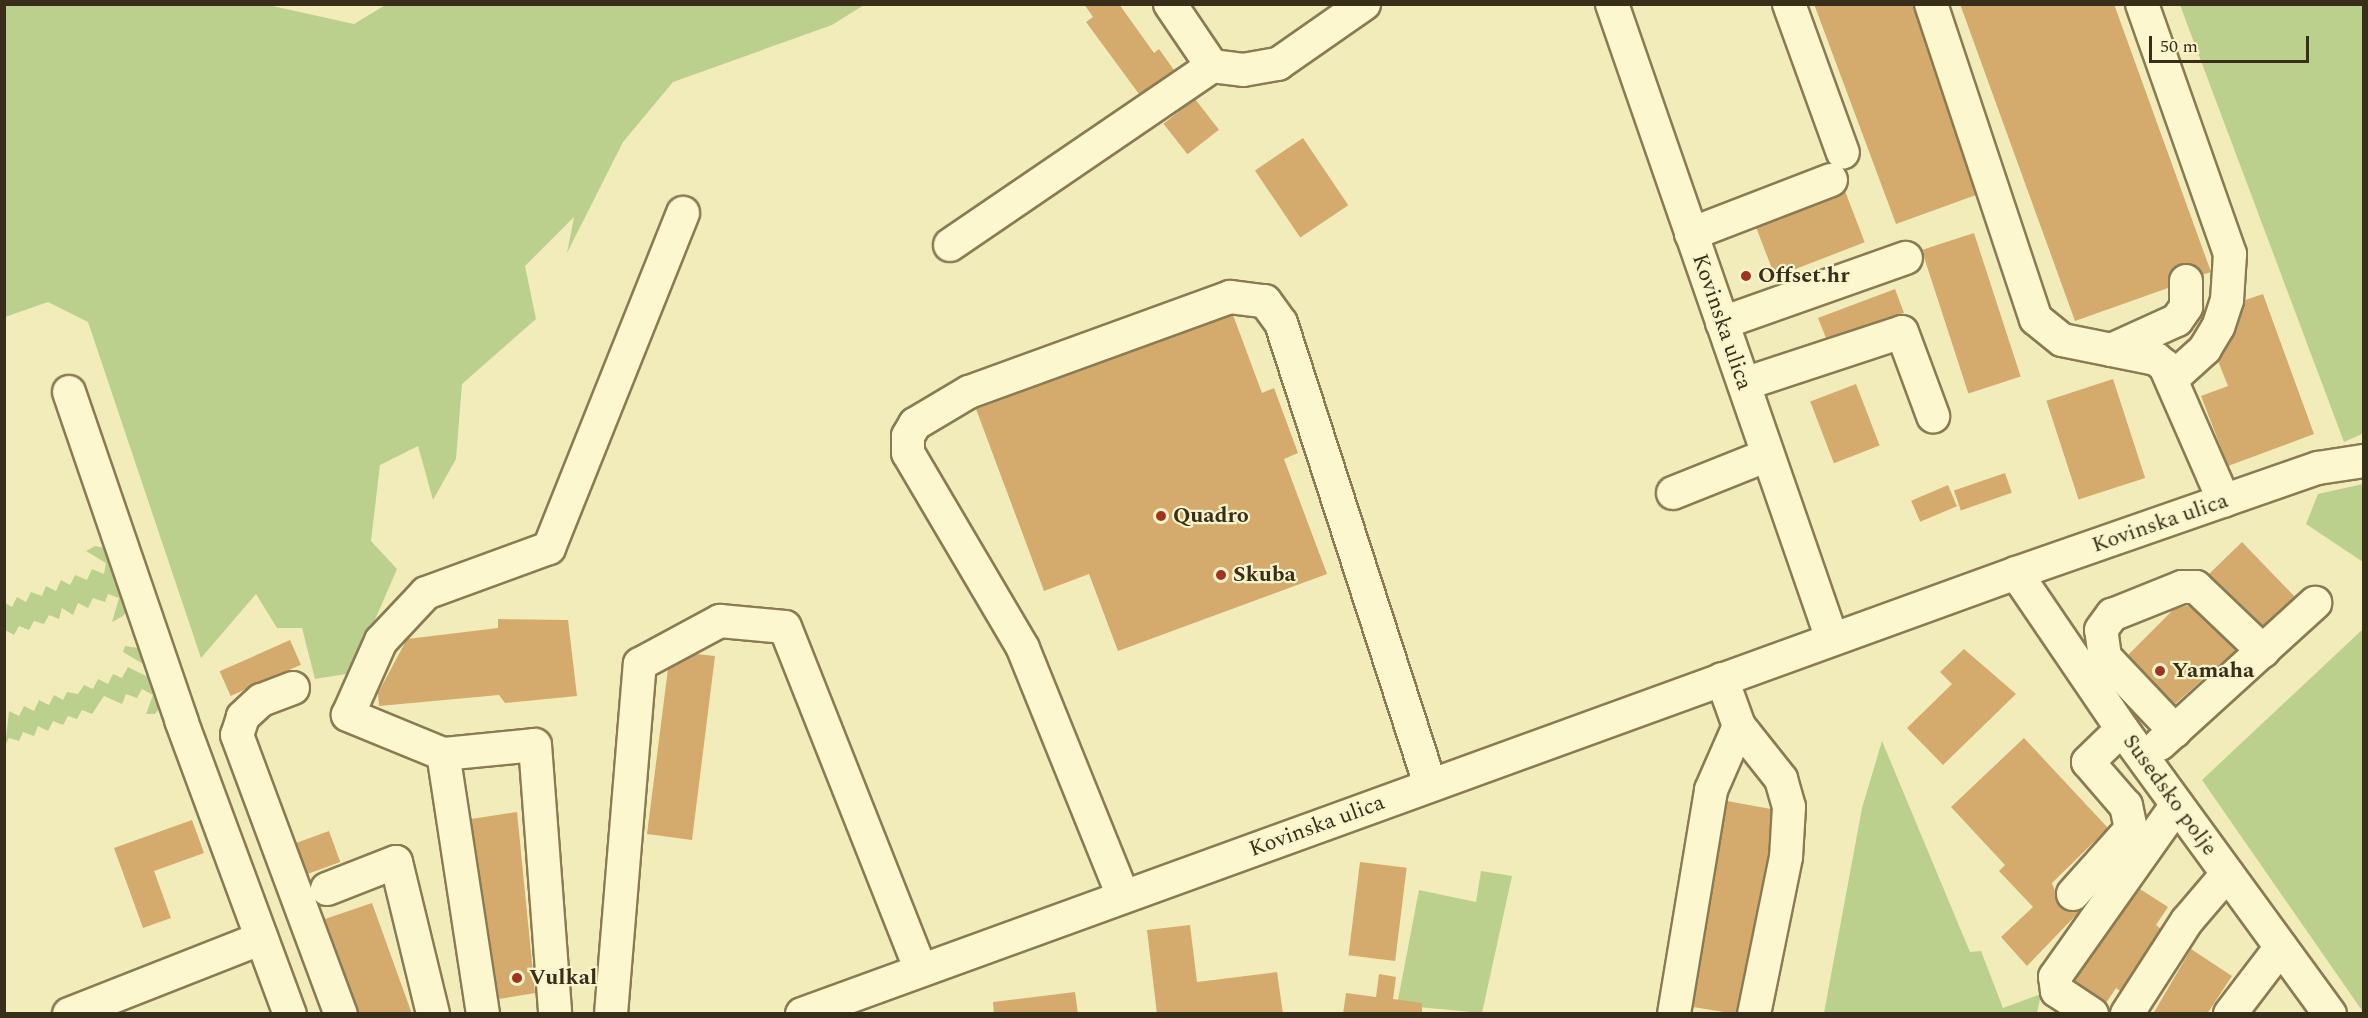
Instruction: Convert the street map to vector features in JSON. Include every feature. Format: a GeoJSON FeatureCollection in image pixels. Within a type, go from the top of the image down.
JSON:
{"type":"FeatureCollection","features":[{"type":"Feature","properties":{"kind":"street"},"geometry":{"type":"LineString","coordinates":[[1170,4],[1212,66]]}},
{"type":"Feature","properties":{"kind":"street"},"geometry":{"type":"LineString","coordinates":[[950,245],[1212,66],[1243,70],[1278,64],[1364,4]]}},
{"type":"Feature","properties":{"kind":"street","name":"Kovinska ulica"},"geometry":{"type":"LineString","coordinates":[[1612,4],[1832,639]]}},
{"type":"Feature","properties":{"kind":"street"},"geometry":{"type":"LineString","coordinates":[[1691,234],[1837,166],[1789,4]]}},
{"type":"Feature","properties":{"kind":"street"},"geometry":{"type":"LineString","coordinates":[[1931,4],[2028,306],[2036,319],[2062,340],[2156,359],[2174,377],[2224,501]]}},
{"type":"Feature","properties":{"kind":"street"},"geometry":{"type":"LineString","coordinates":[[2142,4],[2230,255],[2227,300],[2218,327],[2205,349],[2174,377]]}},
{"type":"Feature","properties":{"kind":"street"},"geometry":{"type":"LineString","coordinates":[[555,1014],[535,746],[443,754],[348,715],[381,641],[426,593],[549,548],[683,213]]}},
{"type":"Feature","properties":{"kind":"street"},"geometry":{"type":"LineString","coordinates":[[1722,323],[1906,258]]}},
{"type":"Feature","properties":{"kind":"street"},"geometry":{"type":"LineString","coordinates":[[2110,350],[2177,320],[2187,307],[2186,281]]}},
{"type":"Feature","properties":{"kind":"street"},"geometry":{"type":"LineString","coordinates":[[1123,896],[1023,648],[908,453],[908,436],[915,424],[969,392],[1219,301],[1250,295],[1265,301],[1281,323],[1430,785]]}},
{"type":"Feature","properties":{"kind":"street"},"geometry":{"type":"LineString","coordinates":[[1743,384],[1902,332],[1934,416]]}},
{"type":"Feature","properties":{"kind":"street"},"geometry":{"type":"LineString","coordinates":[[69,392],[290,1014]]}},
{"type":"Feature","properties":{"kind":"street"},"geometry":{"type":"LineString","coordinates":[[1673,493],[1768,455]]}},
{"type":"Feature","properties":{"kind":"street","name":"Kovinska ulica"},"geometry":{"type":"LineString","coordinates":[[802,1014],[2016,573],[2318,468],[2364,461]]}},
{"type":"Feature","properties":{"kind":"street","name":"Susedsko polje"},"geometry":{"type":"LineString","coordinates":[[2016,573],[2143,759],[2330,1014]]}},
{"type":"Feature","properties":{"kind":"street"},"geometry":{"type":"LineString","coordinates":[[2175,730],[2105,657],[2101,630],[2112,615],[2182,587],[2196,587],[2263,651]]}},
{"type":"Feature","properties":{"kind":"street"},"geometry":{"type":"LineString","coordinates":[[2143,759],[2315,603]]}},
{"type":"Feature","properties":{"kind":"street"},"geometry":{"type":"LineString","coordinates":[[611,1014],[640,664],[720,621],[785,627],[921,970]]}},
{"type":"Feature","properties":{"kind":"street"},"geometry":{"type":"LineString","coordinates":[[1722,679],[1739,726],[1782,779],[1789,807],[1786,857],[1754,1014]]}},
{"type":"Feature","properties":{"kind":"street"},"geometry":{"type":"LineString","coordinates":[[293,688],[261,700],[243,717],[237,735],[341,1014]]}},
{"type":"Feature","properties":{"kind":"street"},"geometry":{"type":"LineString","coordinates":[[1674,1014],[1711,790],[1739,726]]}},
{"type":"Feature","properties":{"kind":"street"},"geometry":{"type":"LineString","coordinates":[[2073,894],[2131,829],[2126,806],[2088,762],[2122,729]]}},
{"type":"Feature","properties":{"kind":"street"},"geometry":{"type":"LineString","coordinates":[[443,754],[483,1014]]}},
{"type":"Feature","properties":{"kind":"street"},"geometry":{"type":"LineString","coordinates":[[2092,1014],[2057,991],[2055,977],[2177,805]]}},
{"type":"Feature","properties":{"kind":"street"},"geometry":{"type":"LineString","coordinates":[[327,889],[396,861],[433,1014]]}},
{"type":"Feature","properties":{"kind":"street"},"geometry":{"type":"LineString","coordinates":[[2127,1014],[2187,921],[2227,874]]}},
{"type":"Feature","properties":{"kind":"street"},"geometry":{"type":"LineString","coordinates":[[69,1014],[262,938]]}},
{"type":"Feature","properties":{"kind":"street"},"geometry":{"type":"LineString","coordinates":[[2230,1014],[2281,947]]}},
{"type":"Feature","properties":{"kind":"green space"},"geometry":{"type":"Polygon","coordinates":[[[387,4],[864,5],[832,25],[673,82],[623,142],[567,253],[574,217],[525,266],[536,319],[462,384],[456,459],[433,500],[418,446],[380,465],[371,541],[397,569],[352,673],[315,679],[302,628],[277,628],[256,594],[201,658],[88,322],[48,302],[5,317],[4,5],[268,5],[354,24],[387,4]]]}},
{"type":"Feature","properties":{"kind":"green space"},"geometry":{"type":"Polygon","coordinates":[[[2180,5],[2363,5],[2364,433],[2344,442],[2180,5]]]}},
{"type":"Feature","properties":{"kind":"green space"},"geometry":{"type":"Polygon","coordinates":[[[2364,484],[2363,562],[2306,524],[2318,494],[2364,484]]]}},
{"type":"Feature","properties":{"kind":"green space"},"geometry":{"type":"Polygon","coordinates":[[[95,546],[109,549],[128,610],[123,616],[112,622],[119,598],[108,594],[105,602],[93,598],[88,608],[78,603],[73,615],[62,608],[59,619],[49,615],[44,624],[34,621],[29,630],[19,626],[14,635],[5,630],[5,603],[12,607],[17,597],[26,602],[31,592],[42,596],[46,586],[56,591],[61,580],[70,585],[75,575],[87,580],[92,569],[104,574],[106,563],[86,551],[95,546]]]}},
{"type":"Feature","properties":{"kind":"green space"},"geometry":{"type":"Polygon","coordinates":[[[2363,629],[2363,1012],[2202,780],[2363,629]]]}},
{"type":"Feature","properties":{"kind":"green space"},"geometry":{"type":"Polygon","coordinates":[[[125,646],[145,649],[162,705],[155,714],[146,714],[153,695],[142,689],[137,698],[126,694],[122,704],[104,696],[92,714],[82,710],[77,719],[68,716],[63,725],[53,721],[48,731],[38,726],[34,736],[23,732],[19,741],[9,738],[5,746],[9,711],[19,716],[24,706],[34,711],[39,700],[49,705],[54,695],[63,700],[67,692],[78,694],[84,685],[93,689],[98,679],[108,684],[113,674],[122,678],[128,667],[146,676],[150,668],[123,652],[125,646]]]}},
{"type":"Feature","properties":{"kind":"green space"},"geometry":{"type":"Polygon","coordinates":[[[1882,741],[1970,952],[1981,951],[2003,1008],[2041,994],[2037,1013],[1824,1013],[1862,808],[1882,741]]]}},
{"type":"Feature","properties":{"kind":"green space"},"geometry":{"type":"Polygon","coordinates":[[[1481,871],[1512,876],[1482,1013],[1397,1005],[1419,890],[1476,902],[1481,871]]]}},
{"type":"Feature","properties":{"kind":"building"},"geometry":{"type":"Polygon","coordinates":[[[1084,4],[1119,4],[1154,53],[1159,49],[1174,70],[1139,94],[1086,22],[1093,17],[1084,4]]]}},
{"type":"Feature","properties":{"kind":"building"},"geometry":{"type":"Polygon","coordinates":[[[1814,4],[1914,4],[1976,195],[1896,224],[1814,4]]]}},
{"type":"Feature","properties":{"kind":"building"},"geometry":{"type":"Polygon","coordinates":[[[1960,4],[2114,4],[2211,272],[2202,275],[2194,265],[2178,265],[2168,288],[2075,321],[1960,4]]]}},
{"type":"Feature","properties":{"kind":"building"},"geometry":{"type":"Polygon","coordinates":[[[1195,99],[1219,130],[1187,154],[1163,124],[1195,99]]]}},
{"type":"Feature","properties":{"kind":"building"},"geometry":{"type":"Polygon","coordinates":[[[1303,138],[1348,205],[1300,238],[1255,170],[1303,138]]]}},
{"type":"Feature","properties":{"kind":"building"},"geometry":{"type":"Polygon","coordinates":[[[1845,191],[1865,242],[1775,277],[1755,225],[1845,191]]]}},
{"type":"Feature","properties":{"kind":"building"},"geometry":{"type":"Polygon","coordinates":[[[1974,233],[2021,377],[1968,394],[1922,250],[1974,233]]]}},
{"type":"Feature","properties":{"kind":"building"},"geometry":{"type":"Polygon","coordinates":[[[1895,289],[1904,313],[1826,338],[1818,318],[1895,289]]]}},
{"type":"Feature","properties":{"kind":"building"},"geometry":{"type":"Polygon","coordinates":[[[2263,294],[2314,434],[2228,466],[2201,396],[2228,386],[2218,361],[2245,300],[2263,294]]]}},
{"type":"Feature","properties":{"kind":"building","name":"Quadro"},"geometry":{"type":"Polygon","coordinates":[[[1233,315],[1262,393],[1274,388],[1298,453],[1284,459],[1327,574],[1118,651],[1089,574],[1044,591],[976,409],[1233,315]]]}},
{"type":"Feature","properties":{"kind":"building"},"geometry":{"type":"Polygon","coordinates":[[[2113,379],[2145,478],[2079,500],[2046,401],[2113,379]]]}},
{"type":"Feature","properties":{"kind":"building"},"geometry":{"type":"Polygon","coordinates":[[[1856,384],[1880,446],[1834,463],[1810,402],[1856,384]]]}},
{"type":"Feature","properties":{"kind":"building"},"geometry":{"type":"Polygon","coordinates":[[[2005,473],[2012,493],[1961,510],[1954,491],[2005,473]]]}},
{"type":"Feature","properties":{"kind":"building"},"geometry":{"type":"Polygon","coordinates":[[[1948,485],[1957,506],[1920,522],[1911,501],[1948,485]]]}},
{"type":"Feature","properties":{"kind":"building"},"geometry":{"type":"Polygon","coordinates":[[[2242,542],[2295,597],[2261,629],[2208,575],[2242,542]]]}},
{"type":"Feature","properties":{"kind":"building"},"geometry":{"type":"Polygon","coordinates":[[[2189,605],[2236,650],[2175,704],[2128,655],[2173,610],[2189,605]]]}},
{"type":"Feature","properties":{"kind":"building"},"geometry":{"type":"Polygon","coordinates":[[[498,619],[568,620],[577,696],[505,703],[499,695],[379,706],[378,693],[407,639],[498,628],[498,619]]]}},
{"type":"Feature","properties":{"kind":"building"},"geometry":{"type":"Polygon","coordinates":[[[290,640],[301,665],[231,696],[220,671],[290,640]]]}},
{"type":"Feature","properties":{"kind":"building"},"geometry":{"type":"Polygon","coordinates":[[[1964,649],[2016,694],[1943,765],[1907,728],[1952,684],[1940,672],[1964,649]]]}},
{"type":"Feature","properties":{"kind":"building"},"geometry":{"type":"Polygon","coordinates":[[[696,654],[715,656],[692,840],[647,834],[668,669],[696,654]]]}},
{"type":"Feature","properties":{"kind":"building"},"geometry":{"type":"Polygon","coordinates":[[[2024,738],[2108,828],[2052,883],[2061,907],[2079,912],[2027,966],[2001,937],[2033,907],[1999,871],[2005,865],[1951,807],[2024,738]]]}},
{"type":"Feature","properties":{"kind":"building"},"geometry":{"type":"Polygon","coordinates":[[[1727,801],[1771,809],[1768,855],[1736,1014],[1693,1007],[1727,801]]]}},
{"type":"Feature","properties":{"kind":"building"},"geometry":{"type":"Polygon","coordinates":[[[517,812],[535,993],[499,999],[471,819],[517,812]]]}},
{"type":"Feature","properties":{"kind":"building"},"geometry":{"type":"Polygon","coordinates":[[[192,820],[204,853],[154,871],[171,918],[143,928],[114,848],[192,820]]]}},
{"type":"Feature","properties":{"kind":"building"},"geometry":{"type":"Polygon","coordinates":[[[329,831],[340,862],[307,874],[296,843],[329,831]]]}},
{"type":"Feature","properties":{"kind":"building"},"geometry":{"type":"Polygon","coordinates":[[[1360,862],[1407,868],[1395,961],[1349,955],[1360,862]]]}},
{"type":"Feature","properties":{"kind":"building"},"geometry":{"type":"Polygon","coordinates":[[[2140,889],[2168,907],[2156,925],[2161,929],[2120,991],[2116,988],[2106,1003],[2074,981],[2140,889]]]}},
{"type":"Feature","properties":{"kind":"building"},"geometry":{"type":"Polygon","coordinates":[[[372,903],[412,1014],[359,1014],[325,919],[372,903]]]}},
{"type":"Feature","properties":{"kind":"building"},"geometry":{"type":"Polygon","coordinates":[[[1190,925],[1197,982],[1277,972],[1283,1014],[1157,1014],[1147,930],[1190,925]]]}},
{"type":"Feature","properties":{"kind":"building"},"geometry":{"type":"Polygon","coordinates":[[[2191,949],[2232,976],[2207,1014],[2153,1014],[2191,949]]]}},
{"type":"Feature","properties":{"kind":"building"},"geometry":{"type":"Polygon","coordinates":[[[1379,974],[1396,977],[1393,999],[1422,1003],[1422,1014],[1343,1014],[1346,993],[1376,997],[1379,974]]]}},
{"type":"Feature","properties":{"kind":"building"},"geometry":{"type":"Polygon","coordinates":[[[1075,992],[1078,1014],[994,1014],[993,1002],[1075,992]]]}},
{"type":"Feature","properties":{"kind":"place","name":"Offset.hr"},"geometry":{"type":"Point","coordinates":[1746,276]}},
{"type":"Feature","properties":{"kind":"place","name":"Quadro"},"geometry":{"type":"Point","coordinates":[1161,516]}},
{"type":"Feature","properties":{"kind":"place","name":"Skuba"},"geometry":{"type":"Point","coordinates":[1221,575]}},
{"type":"Feature","properties":{"kind":"place","name":"Yamaha"},"geometry":{"type":"Point","coordinates":[2160,671]}},
{"type":"Feature","properties":{"kind":"place","name":"Vulkal"},"geometry":{"type":"Point","coordinates":[517,978]}}]}
